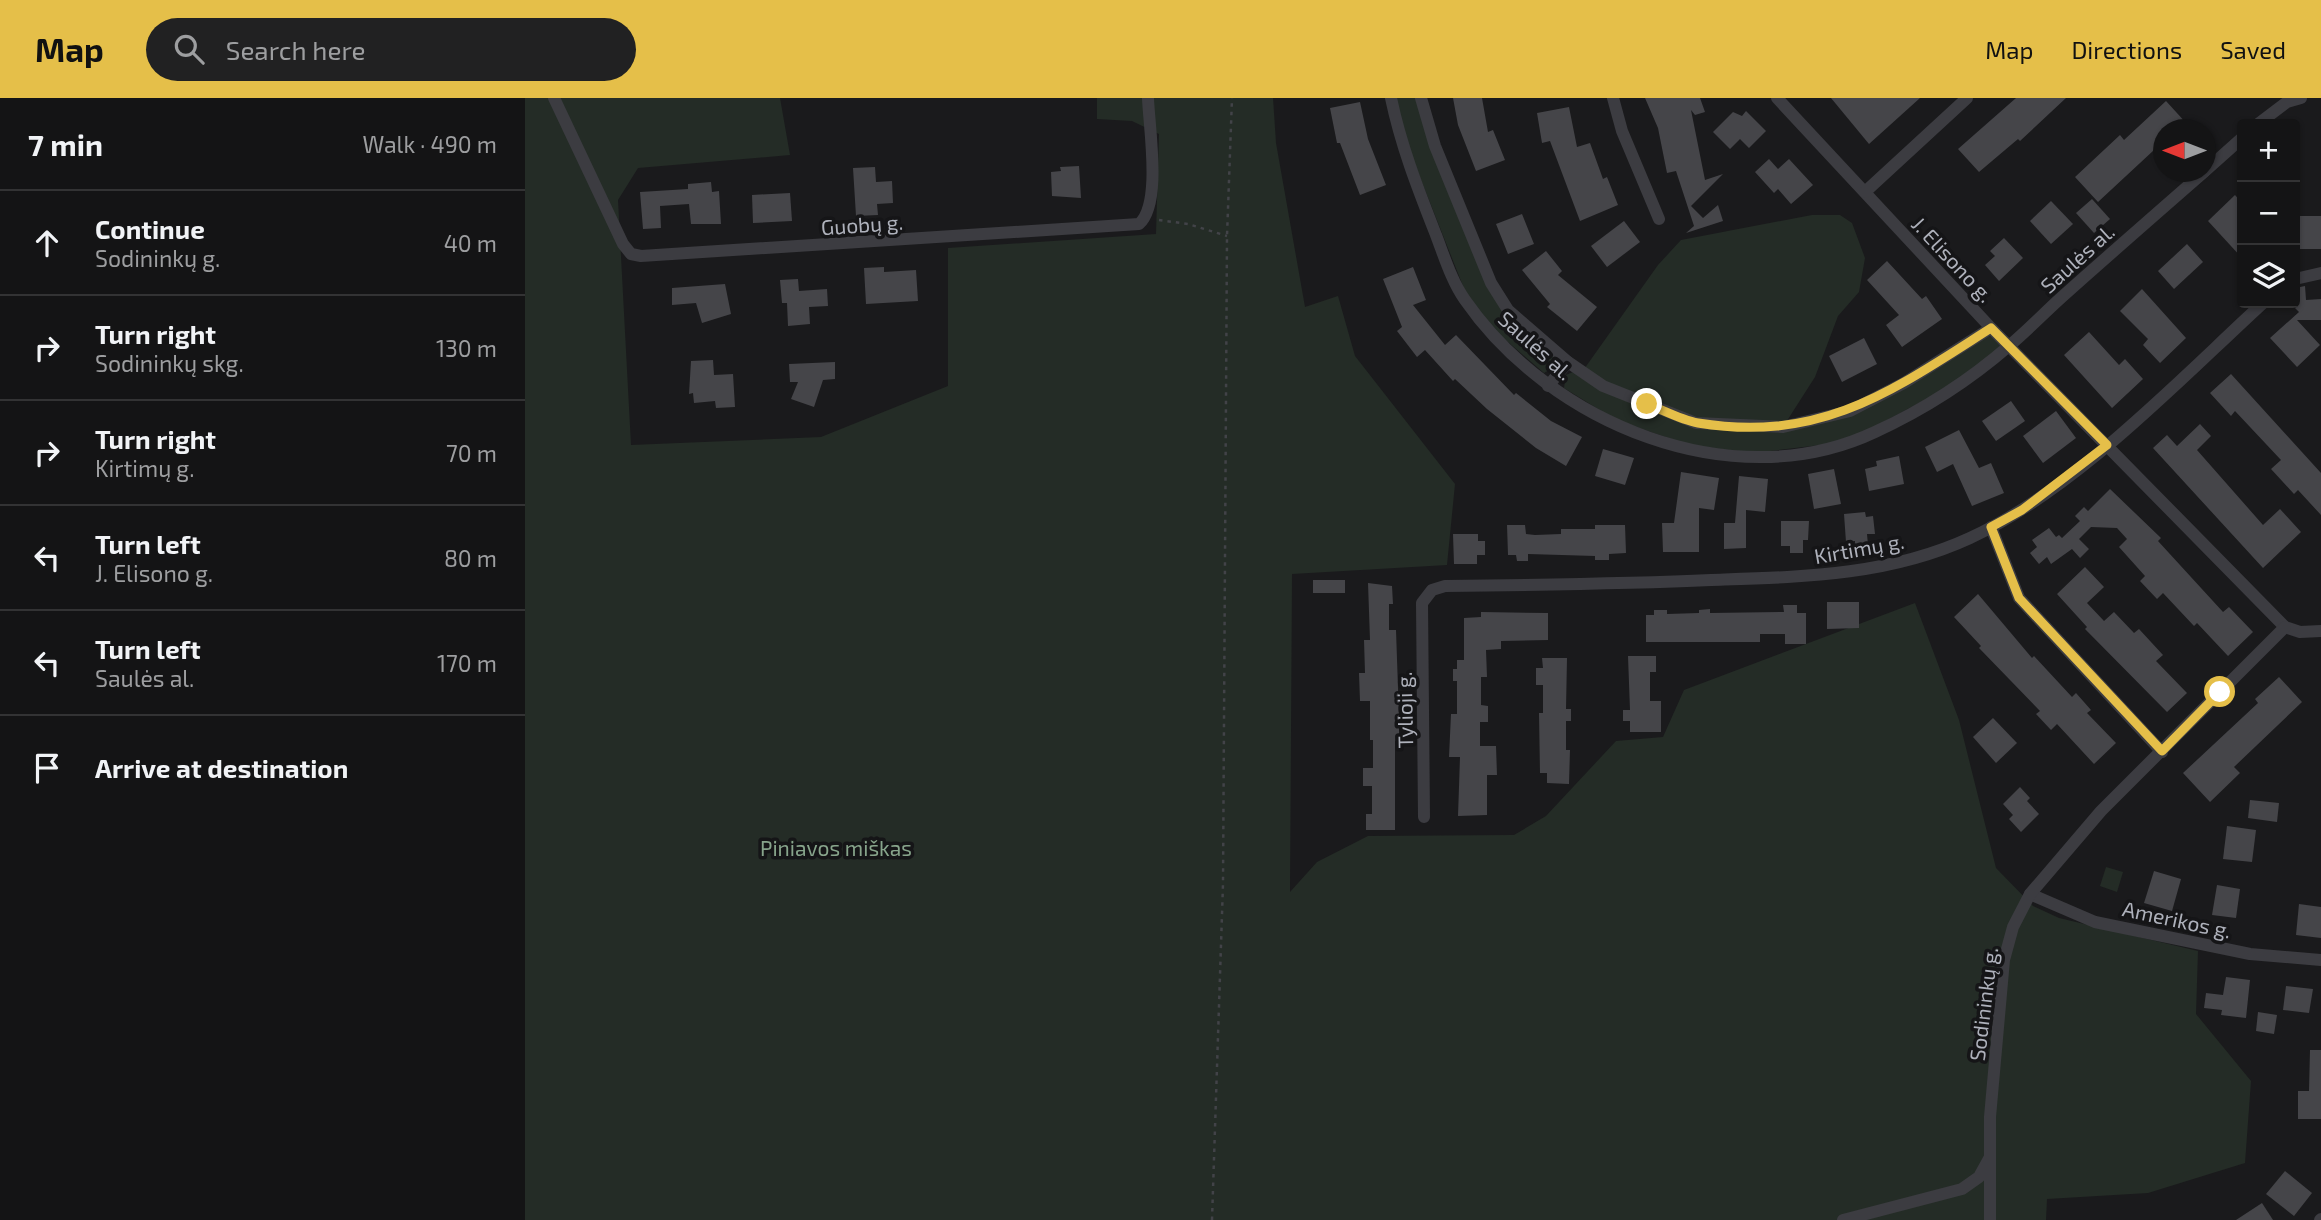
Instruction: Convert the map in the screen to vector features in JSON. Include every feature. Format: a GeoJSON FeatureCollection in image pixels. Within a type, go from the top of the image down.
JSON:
{"type":"FeatureCollection","features":[{"type":"Feature","properties":{"kind":"street","name":"Guobų g."},"geometry":{"type":"LineString","coordinates":[[554,98],[623,244],[631,254],[641,256],[1130,226],[1146,218]]}},
{"type":"Feature","properties":{"kind":"street"},"geometry":{"type":"LineString","coordinates":[[1146,218],[1152,198],[1148,98]]}},
{"type":"Feature","properties":{"kind":"street","name":"Saulės al."},"geometry":{"type":"LineString","coordinates":[[1391,98],[1402,147],[1463,298],[1492,336],[1548,386],[1613,423],[1686,450],[1753,456],[1831,450],[1876,432],[1944,394],[2009,346],[2193,182]]}},
{"type":"Feature","properties":{"kind":"street","name":"Saulės al."},"geometry":{"type":"LineString","coordinates":[[1421,98],[1435,146],[1491,283],[1508,310],[1568,362],[1603,386],[1696,423],[1783,427],[1850,411],[1904,383],[1991,328]]}},
{"type":"Feature","properties":{"kind":"street"},"geometry":{"type":"LineString","coordinates":[[1613,98],[1622,131],[1659,219]]}},
{"type":"Feature","properties":{"kind":"street","name":"J. Elisono g."},"geometry":{"type":"LineString","coordinates":[[1777,98],[1991,328],[2285,627]]}},
{"type":"Feature","properties":{"kind":"street"},"geometry":{"type":"LineString","coordinates":[[1865,192],[1967,98]]}},
{"type":"Feature","properties":{"kind":"street"},"geometry":{"type":"LineString","coordinates":[[2265,119],[2287,102],[2301,98]]}},
{"type":"Feature","properties":{"kind":"street","name":"Saulės al."},"geometry":{"type":"LineString","coordinates":[[2216,161],[2237,142]]}},
{"type":"Feature","properties":{"kind":"street"},"geometry":{"type":"LineString","coordinates":[[2300,278],[2321,273]]}},
{"type":"Feature","properties":{"kind":"street","name":"Kirtimų g."},"geometry":{"type":"LineString","coordinates":[[1422,603],[1432,590],[1445,586],[1600,584],[1833,575],[1899,564],[1970,538],[2022,510],[2107,445],[2258,308]]}},
{"type":"Feature","properties":{"kind":"street"},"geometry":{"type":"LineString","coordinates":[[1548,386],[1568,362]]}},
{"type":"Feature","properties":{"kind":"street"},"geometry":{"type":"LineString","coordinates":[[1991,527],[2019,598],[2162,751]]}},
{"type":"Feature","properties":{"kind":"street","name":"Tylioji g."},"geometry":{"type":"LineString","coordinates":[[1422,603],[1425,817]]}},
{"type":"Feature","properties":{"kind":"street"},"geometry":{"type":"LineString","coordinates":[[2285,627],[2301,632],[2321,631]]}},
{"type":"Feature","properties":{"kind":"street","name":"Sodininkų g."},"geometry":{"type":"LineString","coordinates":[[1990,1220],[1990,1117],[2004,960],[2013,927],[2030,894],[2101,811],[2285,627]]}},
{"type":"Feature","properties":{"kind":"street","name":"Amerikos g."},"geometry":{"type":"LineString","coordinates":[[2030,894],[2095,922],[2250,954],[2321,960]]}},
{"type":"Feature","properties":{"kind":"street"},"geometry":{"type":"LineString","coordinates":[[1843,1220],[1962,1189],[1979,1177],[1990,1157]]}},
{"type":"Feature","properties":{"kind":"path"},"geometry":{"type":"LineString","coordinates":[[1212,1220],[1223,884],[1227,236],[1232,98]]}},
{"type":"Feature","properties":{"kind":"path"},"geometry":{"type":"LineString","coordinates":[[1146,218],[1188,224],[1227,236]]}},
{"type":"Feature","properties":{"kind":"green space","name":"Piniavos miškas"},"geometry":{"type":"Polygon","coordinates":[[[525,98],[780,98],[790,155],[638,168],[618,200],[631,445],[821,437],[948,386],[948,248],[1156,234],[1159,134],[1132,121],[1097,119],[1097,98],[1273,98],[1276,143],[1305,307],[1338,296],[1355,356],[1455,484],[1447,565],[1292,574],[1290,892],[1317,862],[1368,836],[1514,835],[1546,816],[1616,741],[1663,737],[1684,690],[1915,603],[1959,720],[1996,868],[2033,906],[2059,918],[2198,951],[2196,1014],[2251,1081],[2245,1163],[2148,1193],[2047,1199],[2046,1220],[525,1220],[525,98]]]}},
{"type":"Feature","properties":{"kind":"green space"},"geometry":{"type":"Polygon","coordinates":[[[1395,98],[1417,98],[1488,289],[1520,329],[1554,355],[1554,367],[1544,373],[1494,330],[1467,296],[1408,147],[1395,98]]]}},
{"type":"Feature","properties":{"kind":"green space"},"geometry":{"type":"Polygon","coordinates":[[[1812,215],[1840,215],[1852,223],[1865,258],[1859,292],[1838,316],[1815,377],[1783,427],[1696,423],[1582,372],[1658,265],[1681,240],[1812,215]]]}},
{"type":"Feature","properties":{"kind":"green space"},"geometry":{"type":"Polygon","coordinates":[[[1991,336],[2001,345],[1997,351],[1943,390],[1863,433],[1829,444],[1754,453],[1689,445],[1616,420],[1564,388],[1566,375],[1573,372],[1695,425],[1781,430],[1853,413],[1983,337],[1991,336]]]}},
{"type":"Feature","properties":{"kind":"green space"},"geometry":{"type":"Polygon","coordinates":[[[2106,867],[2123,872],[2117,892],[2100,886],[2106,867]]]}},
{"type":"Feature","properties":{"kind":"building"},"geometry":{"type":"Polygon","coordinates":[[[1453,98],[1482,98],[1488,132],[1493,130],[1505,160],[1476,171],[1458,125],[1453,98]]]}},
{"type":"Feature","properties":{"kind":"building"},"geometry":{"type":"Polygon","coordinates":[[[1645,98],[1700,98],[1705,112],[1695,115],[1691,110],[1705,180],[1723,174],[1691,206],[1703,218],[1718,205],[1723,221],[1686,233],[1694,226],[1676,171],[1667,173],[1658,128],[1645,98]]]}},
{"type":"Feature","properties":{"kind":"building"},"geometry":{"type":"Polygon","coordinates":[[[1831,98],[1920,98],[1869,144],[1831,98]]]}},
{"type":"Feature","properties":{"kind":"building"},"geometry":{"type":"Polygon","coordinates":[[[2016,98],[2066,98],[2020,141],[2018,139],[1979,172],[1958,149],[2016,98]]]}},
{"type":"Feature","properties":{"kind":"building"},"geometry":{"type":"Polygon","coordinates":[[[2166,101],[2182,119],[2153,119],[2153,151],[2098,202],[2075,177],[2120,135],[2124,140],[2166,101]]]}},
{"type":"Feature","properties":{"kind":"building"},"geometry":{"type":"Polygon","coordinates":[[[1360,102],[1368,139],[1386,185],[1360,195],[1340,143],[1337,143],[1330,108],[1360,102]]]}},
{"type":"Feature","properties":{"kind":"building"},"geometry":{"type":"Polygon","coordinates":[[[1569,107],[1577,147],[1590,143],[1603,179],[1607,177],[1618,205],[1580,221],[1550,141],[1542,143],[1537,113],[1569,107]]]}},
{"type":"Feature","properties":{"kind":"building"},"geometry":{"type":"Polygon","coordinates":[[[1746,111],[1766,131],[1749,148],[1740,139],[1730,149],[1713,132],[1733,112],[1742,116],[1746,111]]]}},
{"type":"Feature","properties":{"kind":"building"},"geometry":{"type":"Polygon","coordinates":[[[1769,159],[1778,169],[1789,159],[1813,185],[1791,204],[1778,189],[1774,193],[1755,172],[1769,159]]]}},
{"type":"Feature","properties":{"kind":"building"},"geometry":{"type":"Polygon","coordinates":[[[1079,166],[1081,198],[1052,196],[1051,172],[1061,171],[1060,167],[1079,166]]]}},
{"type":"Feature","properties":{"kind":"building"},"geometry":{"type":"Polygon","coordinates":[[[875,167],[876,182],[892,181],[893,203],[877,204],[878,215],[856,216],[853,168],[875,167]]]}},
{"type":"Feature","properties":{"kind":"building"},"geometry":{"type":"Polygon","coordinates":[[[711,182],[712,192],[719,191],[721,224],[691,224],[689,204],[660,206],[661,228],[643,229],[640,192],[688,189],[688,184],[711,182]]]}},
{"type":"Feature","properties":{"kind":"building"},"geometry":{"type":"Polygon","coordinates":[[[790,193],[792,221],[753,223],[752,195],[790,193]]]}},
{"type":"Feature","properties":{"kind":"building"},"geometry":{"type":"Polygon","coordinates":[[[2235,195],[2237,253],[2208,221],[2235,195]]]}},
{"type":"Feature","properties":{"kind":"building"},"geometry":{"type":"Polygon","coordinates":[[[2092,199],[2110,219],[2094,233],[2076,213],[2092,199]]]}},
{"type":"Feature","properties":{"kind":"building"},"geometry":{"type":"Polygon","coordinates":[[[2051,201],[2073,224],[2051,244],[2030,221],[2051,201]]]}},
{"type":"Feature","properties":{"kind":"building"},"geometry":{"type":"Polygon","coordinates":[[[1522,214],[1534,244],[1508,254],[1496,224],[1522,214]]]}},
{"type":"Feature","properties":{"kind":"building"},"geometry":{"type":"Polygon","coordinates":[[[2300,216],[2321,216],[2321,249],[2300,249],[2300,216]]]}},
{"type":"Feature","properties":{"kind":"building"},"geometry":{"type":"Polygon","coordinates":[[[1624,221],[1640,242],[1607,267],[1591,246],[1624,221]]]}},
{"type":"Feature","properties":{"kind":"building"},"geometry":{"type":"Polygon","coordinates":[[[2004,238],[2023,258],[1999,281],[1985,265],[1995,256],[1990,251],[2004,238]]]}},
{"type":"Feature","properties":{"kind":"building"},"geometry":{"type":"Polygon","coordinates":[[[2187,244],[2203,262],[2174,289],[2158,271],[2187,244]]]}},
{"type":"Feature","properties":{"kind":"building"},"geometry":{"type":"Polygon","coordinates":[[[1546,251],[1562,271],[1558,275],[1597,307],[1577,331],[1547,307],[1550,304],[1522,270],[1546,251]]]}},
{"type":"Feature","properties":{"kind":"building"},"geometry":{"type":"Polygon","coordinates":[[[1887,261],[1922,299],[1926,296],[1942,319],[1902,347],[1886,325],[1899,315],[1867,280],[1887,261]]]}},
{"type":"Feature","properties":{"kind":"building"},"geometry":{"type":"Polygon","coordinates":[[[884,267],[884,272],[916,270],[918,301],[866,304],[864,268],[884,267]]]}},
{"type":"Feature","properties":{"kind":"building"},"geometry":{"type":"Polygon","coordinates":[[[1413,267],[1426,300],[1413,305],[1445,345],[1456,335],[1514,395],[1516,393],[1551,421],[1582,437],[1566,466],[1536,448],[1487,409],[1455,379],[1453,381],[1425,350],[1417,357],[1397,331],[1402,327],[1383,279],[1413,267]]]}},
{"type":"Feature","properties":{"kind":"building"},"geometry":{"type":"Polygon","coordinates":[[[798,279],[799,291],[827,289],[828,306],[809,307],[810,324],[788,326],[787,303],[782,303],[780,280],[798,279]]]}},
{"type":"Feature","properties":{"kind":"building"},"geometry":{"type":"Polygon","coordinates":[[[725,284],[731,314],[702,323],[696,303],[672,305],[672,288],[725,284]]]}},
{"type":"Feature","properties":{"kind":"building"},"geometry":{"type":"Polygon","coordinates":[[[2305,286],[2306,300],[2321,299],[2321,320],[2297,320],[2320,345],[2297,367],[2270,338],[2299,312],[2295,308],[2300,308],[2300,287],[2305,286]]]}},
{"type":"Feature","properties":{"kind":"building"},"geometry":{"type":"Polygon","coordinates":[[[2142,289],[2186,338],[2160,363],[2143,345],[2148,339],[2120,311],[2142,289]]]}},
{"type":"Feature","properties":{"kind":"building"},"geometry":{"type":"Polygon","coordinates":[[[2089,332],[2119,365],[2125,359],[2143,379],[2112,408],[2064,355],[2089,332]]]}},
{"type":"Feature","properties":{"kind":"building"},"geometry":{"type":"Polygon","coordinates":[[[1864,338],[1877,364],[1842,382],[1829,356],[1864,338]]]}},
{"type":"Feature","properties":{"kind":"building"},"geometry":{"type":"Polygon","coordinates":[[[713,360],[714,375],[733,374],[735,407],[716,408],[715,401],[694,403],[693,393],[689,394],[691,361],[713,360]]]}},
{"type":"Feature","properties":{"kind":"building"},"geometry":{"type":"Polygon","coordinates":[[[835,362],[835,379],[823,380],[814,407],[791,399],[798,382],[790,382],[789,364],[835,362]]]}},
{"type":"Feature","properties":{"kind":"building"},"geometry":{"type":"Polygon","coordinates":[[[2231,374],[2321,473],[2321,515],[2298,490],[2294,494],[2271,469],[2281,460],[2235,411],[2231,416],[2210,393],[2231,374]]]}},
{"type":"Feature","properties":{"kind":"building"},"geometry":{"type":"Polygon","coordinates":[[[2011,401],[2025,421],[1996,441],[1982,421],[2011,401]]]}},
{"type":"Feature","properties":{"kind":"building"},"geometry":{"type":"Polygon","coordinates":[[[2056,411],[2076,438],[2043,463],[2023,436],[2056,411]]]}},
{"type":"Feature","properties":{"kind":"building"},"geometry":{"type":"Polygon","coordinates":[[[2200,424],[2211,436],[2197,450],[2263,525],[2280,509],[2301,532],[2263,568],[2153,448],[2167,435],[2177,446],[2200,424]]]}},
{"type":"Feature","properties":{"kind":"building"},"geometry":{"type":"Polygon","coordinates":[[[1959,430],[1979,468],[1991,463],[2004,493],[1972,506],[1953,464],[1937,472],[1925,447],[1959,430]]]}},
{"type":"Feature","properties":{"kind":"building"},"geometry":{"type":"Polygon","coordinates":[[[1603,449],[1634,458],[1625,485],[1595,476],[1603,449]]]}},
{"type":"Feature","properties":{"kind":"building"},"geometry":{"type":"Polygon","coordinates":[[[1899,456],[1904,484],[1869,491],[1865,469],[1877,466],[1876,461],[1899,456]]]}},
{"type":"Feature","properties":{"kind":"building"},"geometry":{"type":"Polygon","coordinates":[[[1834,469],[1841,504],[1814,509],[1808,474],[1834,469]]]}},
{"type":"Feature","properties":{"kind":"building"},"geometry":{"type":"Polygon","coordinates":[[[1681,472],[1719,478],[1714,510],[1699,508],[1699,552],[1663,552],[1662,523],[1674,523],[1681,472]]]}},
{"type":"Feature","properties":{"kind":"building"},"geometry":{"type":"Polygon","coordinates":[[[1739,476],[1768,479],[1765,512],[1746,510],[1746,548],[1724,549],[1724,523],[1735,523],[1739,476]]]}},
{"type":"Feature","properties":{"kind":"building"},"geometry":{"type":"Polygon","coordinates":[[[2110,489],[2161,538],[2158,541],[2223,612],[2229,607],[2253,632],[2228,656],[2197,623],[2194,626],[2163,593],[2157,599],[2140,581],[2145,576],[2119,547],[2127,539],[2117,528],[2091,527],[2079,539],[2089,549],[2080,558],[2072,549],[2051,564],[2047,557],[2039,564],[2030,553],[2037,547],[2032,540],[2049,528],[2056,537],[2059,535],[2062,538],[2080,521],[2075,516],[2084,507],[2088,511],[2110,489]]]}},
{"type":"Feature","properties":{"kind":"building"},"geometry":{"type":"Polygon","coordinates":[[[1865,512],[1866,517],[1873,516],[1875,534],[1867,534],[1868,545],[1855,546],[1855,541],[1846,542],[1844,514],[1865,512]]]}},
{"type":"Feature","properties":{"kind":"building"},"geometry":{"type":"Polygon","coordinates":[[[1781,521],[1809,521],[1808,540],[1803,540],[1803,553],[1790,553],[1790,546],[1781,546],[1781,521]]]}},
{"type":"Feature","properties":{"kind":"building"},"geometry":{"type":"Polygon","coordinates":[[[1507,525],[1525,525],[1526,534],[1535,535],[1561,534],[1561,529],[1595,529],[1595,525],[1625,525],[1626,553],[1609,554],[1609,560],[1595,560],[1595,556],[1528,554],[1528,561],[1517,561],[1516,555],[1508,555],[1507,525]]]}},
{"type":"Feature","properties":{"kind":"building"},"geometry":{"type":"Polygon","coordinates":[[[1453,534],[1478,534],[1478,541],[1485,541],[1485,555],[1477,555],[1477,564],[1454,564],[1453,534]]]}},
{"type":"Feature","properties":{"kind":"building"},"geometry":{"type":"Polygon","coordinates":[[[2085,567],[2104,587],[2087,603],[2104,621],[2114,612],[2134,633],[2139,629],[2163,655],[2156,661],[2187,693],[2167,712],[2085,629],[2087,627],[2057,594],[2085,567]]]}},
{"type":"Feature","properties":{"kind":"building"},"geometry":{"type":"Polygon","coordinates":[[[1313,580],[1345,580],[1345,593],[1313,593],[1313,580]]]}},
{"type":"Feature","properties":{"kind":"building"},"geometry":{"type":"Polygon","coordinates":[[[1368,583],[1392,586],[1393,604],[1389,604],[1389,630],[1396,630],[1399,717],[1399,741],[1395,741],[1395,830],[1366,830],[1366,814],[1372,814],[1372,786],[1363,786],[1363,768],[1373,768],[1373,740],[1370,740],[1370,701],[1360,701],[1359,673],[1365,673],[1364,640],[1370,640],[1368,583]]]}},
{"type":"Feature","properties":{"kind":"building"},"geometry":{"type":"Polygon","coordinates":[[[1978,594],[2032,658],[2034,656],[2072,697],[2076,693],[2091,710],[2087,713],[2116,743],[2094,764],[2057,724],[2051,730],[2036,714],[2040,711],[1979,648],[1981,646],[1954,617],[1978,594]]]}},
{"type":"Feature","properties":{"kind":"building"},"geometry":{"type":"Polygon","coordinates":[[[1827,602],[1859,602],[1859,628],[1827,629],[1827,602]]]}},
{"type":"Feature","properties":{"kind":"building"},"geometry":{"type":"Polygon","coordinates":[[[1783,605],[1797,605],[1797,613],[1806,613],[1806,644],[1785,644],[1785,634],[1760,634],[1760,642],[1646,642],[1646,615],[1654,615],[1654,610],[1667,610],[1667,614],[1699,613],[1699,610],[1710,609],[1710,613],[1784,612],[1783,605]]]}},
{"type":"Feature","properties":{"kind":"building"},"geometry":{"type":"Polygon","coordinates":[[[1481,612],[1548,613],[1548,640],[1501,641],[1501,649],[1486,650],[1487,677],[1481,677],[1481,705],[1488,706],[1488,722],[1480,722],[1480,746],[1496,746],[1497,775],[1487,775],[1487,815],[1458,816],[1460,757],[1449,757],[1451,714],[1457,714],[1457,681],[1453,681],[1453,669],[1457,669],[1457,660],[1464,660],[1464,618],[1481,617],[1481,612]]]}},
{"type":"Feature","properties":{"kind":"building"},"geometry":{"type":"Polygon","coordinates":[[[1628,656],[1656,656],[1656,672],[1650,672],[1650,701],[1661,701],[1661,732],[1630,732],[1630,721],[1623,721],[1623,710],[1630,710],[1628,656]]]}},
{"type":"Feature","properties":{"kind":"building"},"geometry":{"type":"Polygon","coordinates":[[[1542,658],[1567,658],[1566,709],[1571,709],[1571,721],[1566,721],[1566,750],[1570,750],[1569,784],[1547,783],[1547,773],[1540,773],[1539,713],[1543,713],[1543,685],[1536,685],[1536,668],[1543,668],[1542,658]]]}},
{"type":"Feature","properties":{"kind":"building"},"geometry":{"type":"Polygon","coordinates":[[[2279,677],[2302,702],[2234,767],[2240,773],[2210,802],[2183,773],[2258,703],[2255,699],[2279,677]]]}},
{"type":"Feature","properties":{"kind":"building"},"geometry":{"type":"Polygon","coordinates":[[[1993,718],[2017,743],[1996,763],[1973,737],[1993,718]]]}},
{"type":"Feature","properties":{"kind":"building"},"geometry":{"type":"Polygon","coordinates":[[[2020,787],[2030,798],[2027,801],[2039,814],[2021,832],[2009,819],[2013,815],[2003,804],[2020,787]]]}},
{"type":"Feature","properties":{"kind":"building"},"geometry":{"type":"Polygon","coordinates":[[[2250,800],[2279,803],[2277,822],[2248,818],[2250,800]]]}},
{"type":"Feature","properties":{"kind":"building"},"geometry":{"type":"Polygon","coordinates":[[[2227,826],[2256,830],[2252,862],[2223,859],[2227,826]]]}},
{"type":"Feature","properties":{"kind":"building"},"geometry":{"type":"Polygon","coordinates":[[[2154,871],[2181,879],[2172,911],[2144,903],[2154,871]]]}},
{"type":"Feature","properties":{"kind":"building"},"geometry":{"type":"Polygon","coordinates":[[[2217,885],[2240,889],[2236,918],[2212,915],[2217,885]]]}},
{"type":"Feature","properties":{"kind":"building"},"geometry":{"type":"Polygon","coordinates":[[[2299,904],[2321,907],[2321,938],[2296,935],[2299,904]]]}},
{"type":"Feature","properties":{"kind":"building"},"geometry":{"type":"Polygon","coordinates":[[[2226,977],[2250,980],[2246,1018],[2221,1015],[2222,1010],[2204,1008],[2206,993],[2223,995],[2226,977]]]}},
{"type":"Feature","properties":{"kind":"building"},"geometry":{"type":"Polygon","coordinates":[[[2286,986],[2313,989],[2309,1013],[2283,1010],[2286,986]]]}},
{"type":"Feature","properties":{"kind":"building"},"geometry":{"type":"Polygon","coordinates":[[[2258,1012],[2277,1015],[2274,1034],[2256,1031],[2258,1012]]]}},
{"type":"Feature","properties":{"kind":"building"},"geometry":{"type":"Polygon","coordinates":[[[2310,1050],[2321,1050],[2321,1119],[2298,1119],[2298,1091],[2309,1091],[2310,1050]]]}},
{"type":"Feature","properties":{"kind":"building"},"geometry":{"type":"Polygon","coordinates":[[[2285,1171],[2312,1193],[2294,1216],[2266,1194],[2285,1171]]]}},
{"type":"Feature","properties":{"kind":"building"},"geometry":{"type":"Polygon","coordinates":[[[2262,1203],[2273,1220],[2236,1220],[2262,1203]]]}},
{"type":"Feature","properties":{"kind":"route"},"geometry":{"type":"LineString","coordinates":[[1647,404],[1696,423],[1783,427],[1850,411],[1904,383],[1991,328],[2107,445],[2022,510],[1991,527],[2002,561],[2019,598],[2162,751],[2220,692]]}}]}
